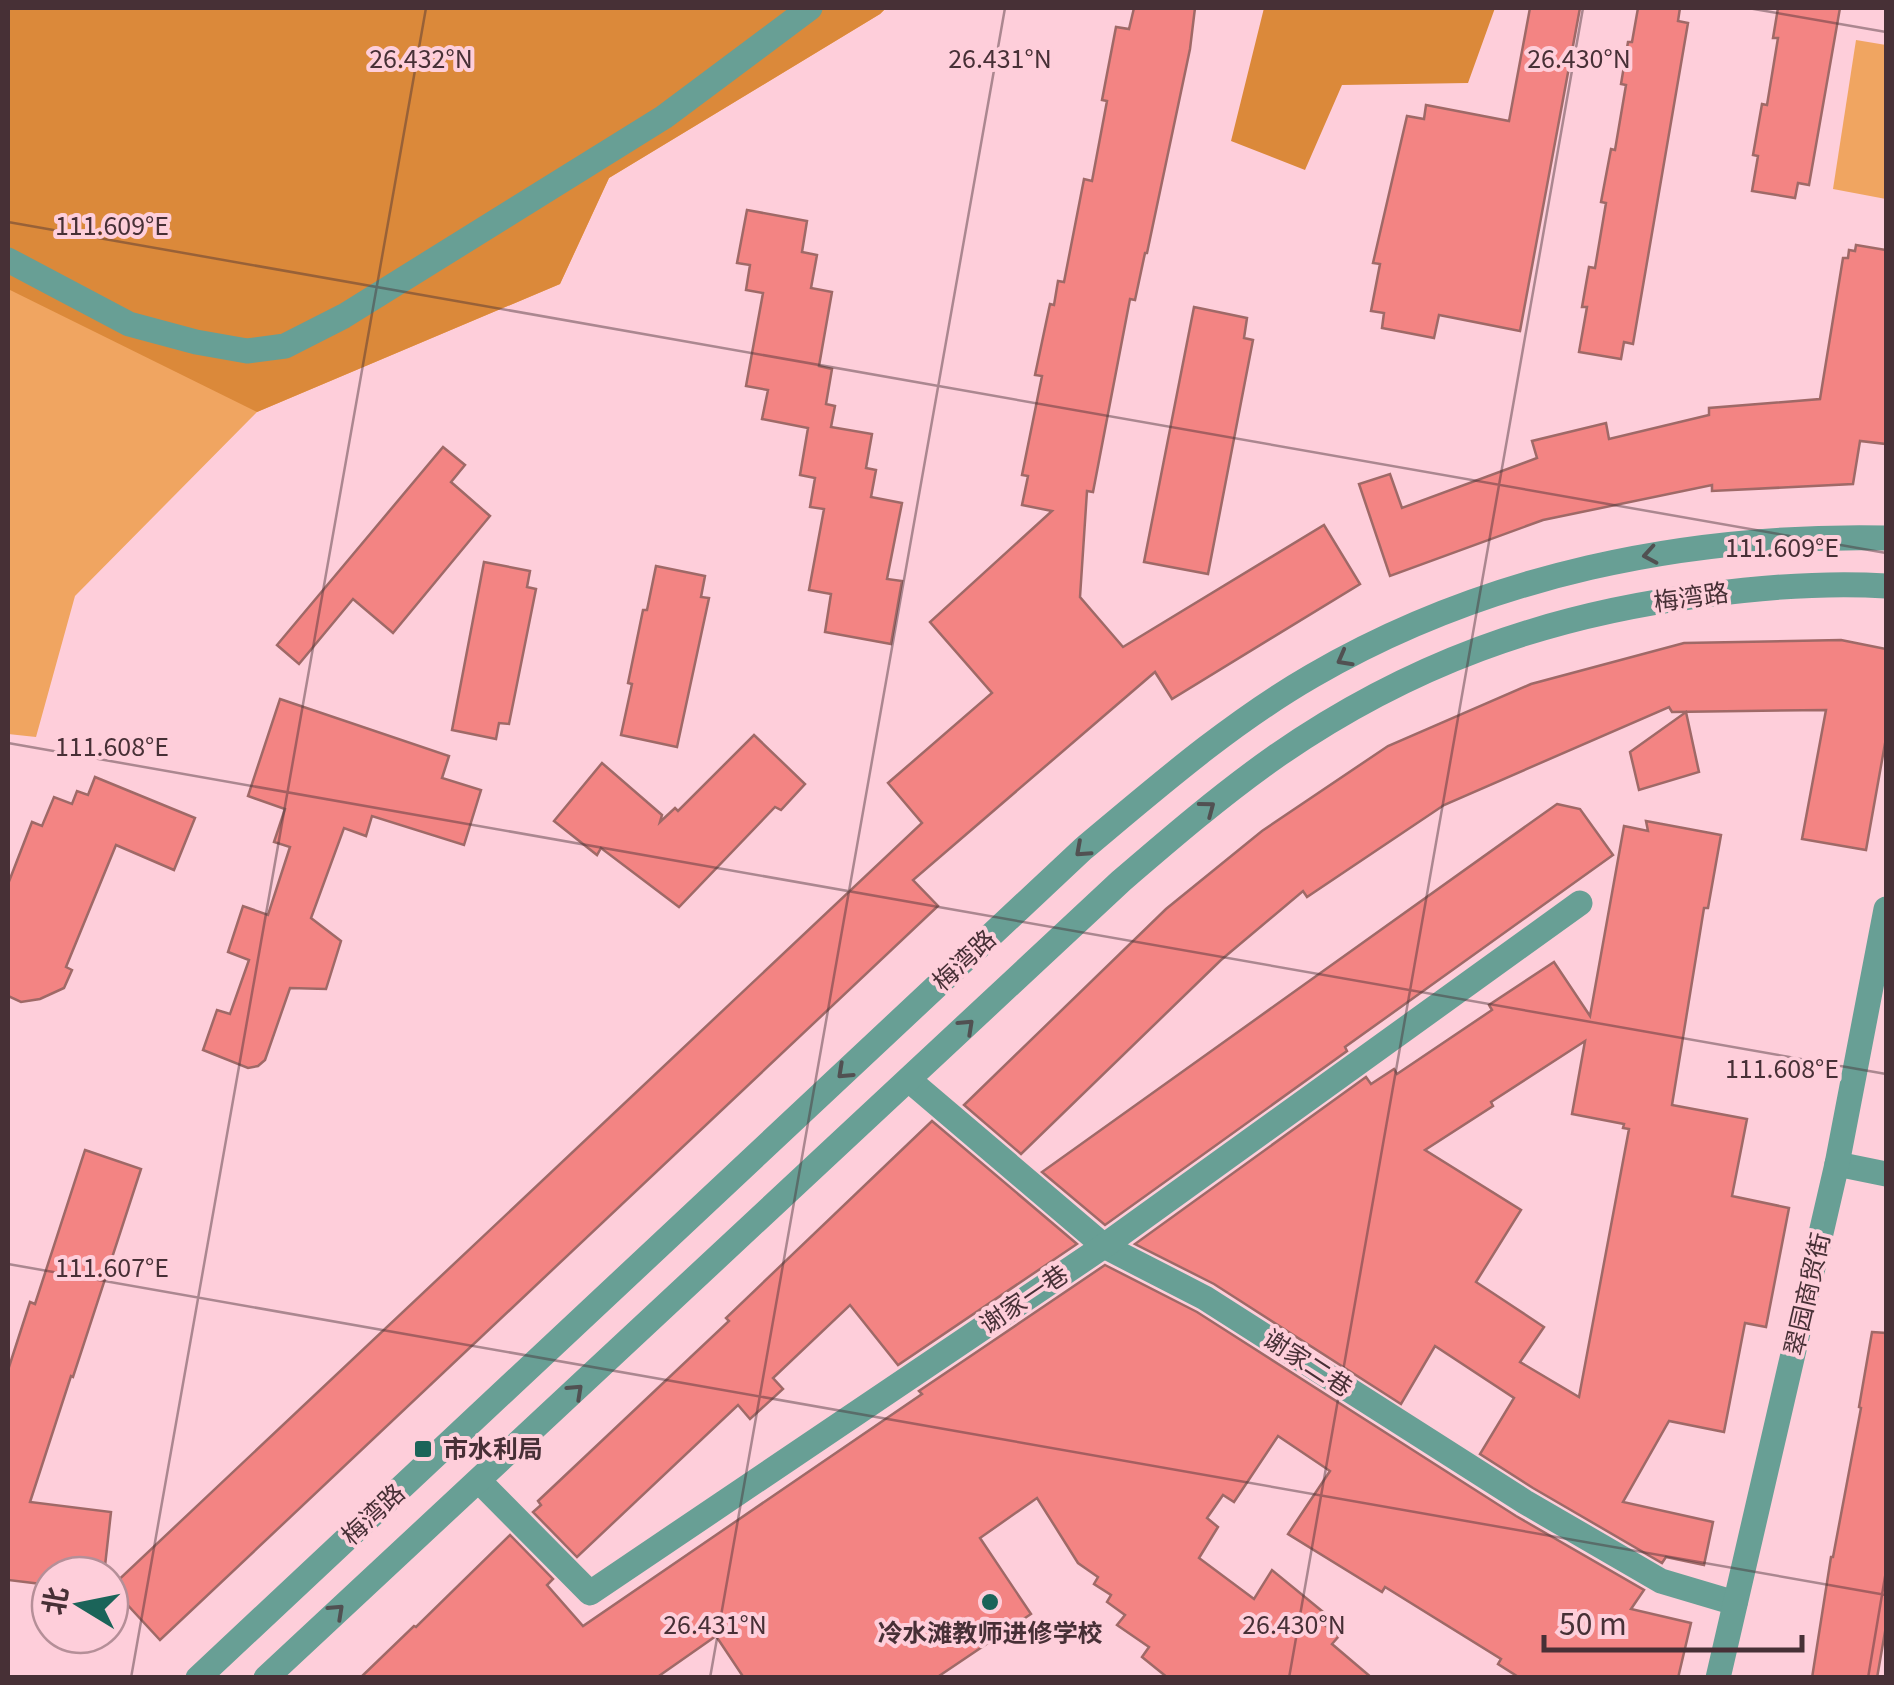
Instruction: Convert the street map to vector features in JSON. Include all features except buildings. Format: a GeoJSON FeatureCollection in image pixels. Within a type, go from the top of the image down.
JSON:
{"type":"FeatureCollection","features":[{"type":"Feature","properties":{"kind":"street"},"geometry":{"type":"LineString","coordinates":[[8,260],[130,324],[247,351],[285,346],[344,316],[664,117],[810,8]]}},
{"type":"Feature","properties":{"kind":"street","name":"梅湾路"},"geometry":{"type":"LineString","coordinates":[[198,1678],[1082,849],[1236,726],[1310,677],[1380,639],[1515,586],[1677,550],[1824,538],[1886,538]]}},
{"type":"Feature","properties":{"kind":"street","name":"梅湾路"},"geometry":{"type":"LineString","coordinates":[[266,1678],[1107,894],[1276,757],[1346,712],[1417,674],[1542,627],[1606,611],[1746,589],[1819,584],[1886,586]]}},
{"type":"Feature","properties":{"kind":"street","name":"谢家一巷"},"geometry":{"type":"LineString","coordinates":[[479,1481],[590,1593],[1104,1246],[1580,903]]}},
{"type":"Feature","properties":{"kind":"street","name":"翠园商贸街"},"geometry":{"type":"LineString","coordinates":[[1718,1678],[1837,1164],[1886,908]]}},
{"type":"Feature","properties":{"kind":"street","name":"谢家二巷"},"geometry":{"type":"LineString","coordinates":[[910,1080],[1104,1246],[1206,1298],[1525,1502],[1661,1581],[1735,1603]]}},
{"type":"Feature","properties":{"kind":"street"},"geometry":{"type":"LineString","coordinates":[[1837,1164],[1886,1174]]}},
{"type":"Feature","properties":{"kind":"shaded area"},"geometry":{"type":"Polygon","coordinates":[[[8,8],[886,8],[609,178],[560,284],[257,412],[75,596],[36,737],[8,734],[8,8]]]}},
{"type":"Feature","properties":{"kind":"shaded area"},"geometry":{"type":"Polygon","coordinates":[[[8,8],[886,8],[609,178],[560,284],[257,412],[8,289],[8,8]]]}},
{"type":"Feature","properties":{"kind":"shaded area"},"geometry":{"type":"Polygon","coordinates":[[[1264,8],[1495,8],[1468,83],[1342,85],[1305,170],[1231,141],[1264,8]]]}},
{"type":"Feature","properties":{"kind":"shaded area"},"geometry":{"type":"Polygon","coordinates":[[[1856,40],[1886,45],[1886,199],[1833,189],[1856,40]]]}},
{"type":"Feature","properties":{"kind":"place","name":"市水利局"},"geometry":{"type":"Point","coordinates":[423,1449]}},
{"type":"Feature","properties":{"kind":"place","name":"冷水滩教师进修学校"},"geometry":{"type":"Point","coordinates":[990,1602]}}]}
